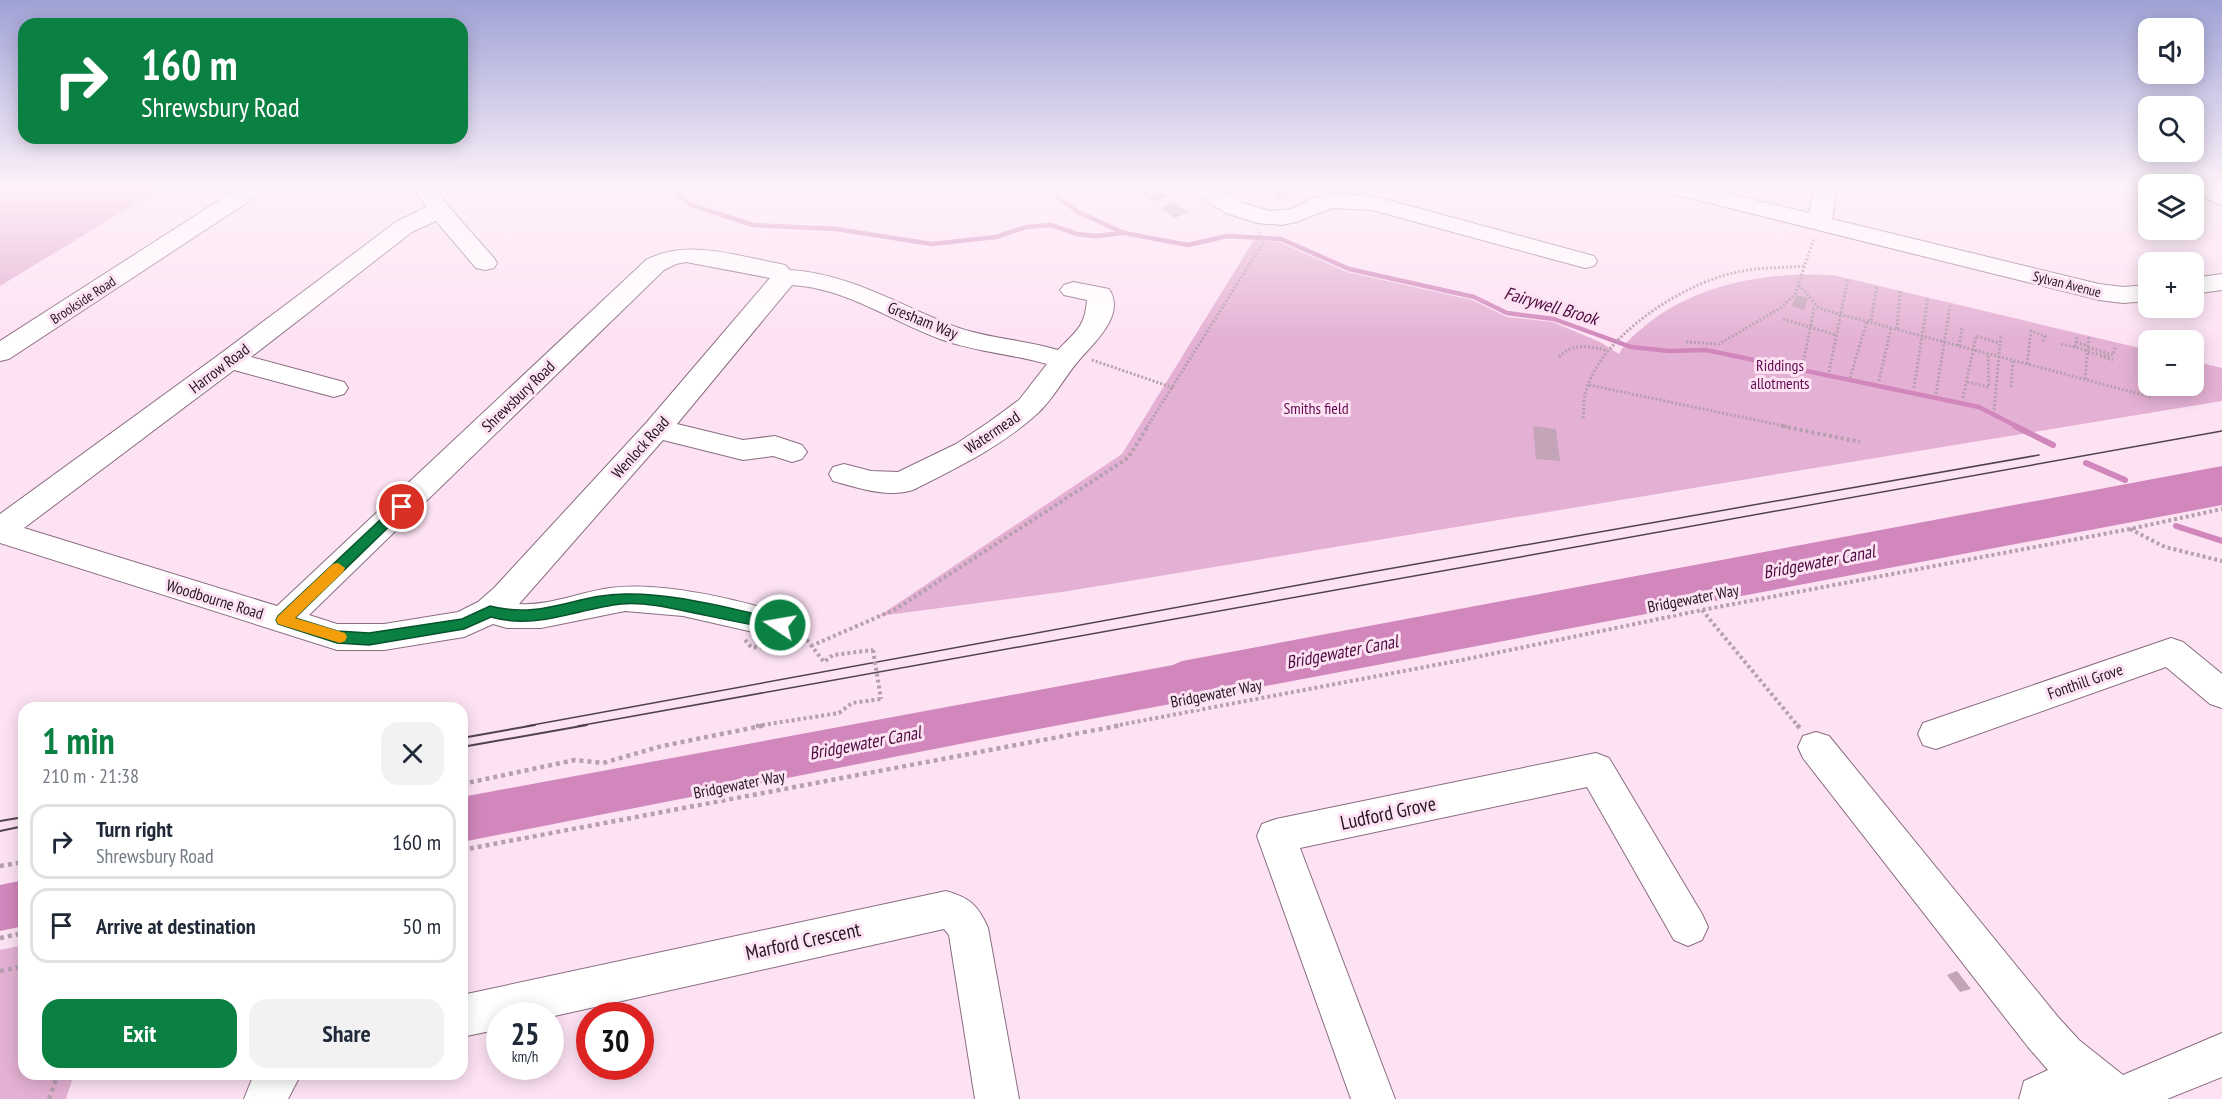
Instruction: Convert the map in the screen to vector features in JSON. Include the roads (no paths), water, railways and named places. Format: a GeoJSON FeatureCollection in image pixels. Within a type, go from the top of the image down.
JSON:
{"type":"FeatureCollection","features":[{"type":"Feature","properties":{"kind":"street","name":"Brookside Road"},"geometry":{"type":"LineString","coordinates":[[0,353],[176,238]]}},
{"type":"Feature","properties":{"kind":"street","name":"Harrow Road"},"geometry":{"type":"LineString","coordinates":[[0,531],[389,238]]}},
{"type":"Feature","properties":{"kind":"street"},"geometry":{"type":"LineString","coordinates":[[464,238],[485,263]]}},
{"type":"Feature","properties":{"kind":"street"},"geometry":{"type":"LineString","coordinates":[[1502,238],[1585,261]]}},
{"type":"Feature","properties":{"kind":"street","name":"Sylvan Avenue"},"geometry":{"type":"LineString","coordinates":[[1881,238],[2099,292],[2123,295],[2138,294]]}},
{"type":"Feature","properties":{"kind":"street","name":"Shrewsbury Road"},"geometry":{"type":"LineString","coordinates":[[284,620],[655,265],[670,257],[686,255],[776,270],[783,277]]}},
{"type":"Feature","properties":{"kind":"street","name":"Gresham Way"},"geometry":{"type":"LineString","coordinates":[[783,277],[798,277],[859,293],[974,341],[1067,356]]}},
{"type":"Feature","properties":{"kind":"street","name":"Wenlock Road"},"geometry":{"type":"LineString","coordinates":[[490,611],[506,597],[657,429],[780,284],[783,277]]}},
{"type":"Feature","properties":{"kind":"street"},"geometry":{"type":"LineString","coordinates":[[2204,284],[2222,282]]}},
{"type":"Feature","properties":{"kind":"street","name":"Watermead"},"geometry":{"type":"LineString","coordinates":[[844,474],[896,486],[966,451],[1012,420],[1044,389],[1067,356],[1096,325],[1108,294],[1073,290]]}},
{"type":"Feature","properties":{"kind":"street"},"geometry":{"type":"LineString","coordinates":[[230,360],[334,388]]}},
{"type":"Feature","properties":{"kind":"street"},"geometry":{"type":"LineString","coordinates":[[657,429],[743,450],[783,443]]}},
{"type":"Feature","properties":{"kind":"street","name":"Woodbourne Road"},"geometry":{"type":"LineString","coordinates":[[0,531],[337,637],[369,639],[464,624],[490,611]]}},
{"type":"Feature","properties":{"kind":"street"},"geometry":{"type":"LineString","coordinates":[[490,611],[509,616],[536,616],[621,599],[638,599],[757,626]]}},
{"type":"Feature","properties":{"kind":"street","name":"Fonthill Grove"},"geometry":{"type":"LineString","coordinates":[[1936,734],[2171,651],[2222,694]]}},
{"type":"Feature","properties":{"kind":"street"},"geometry":{"type":"LineString","coordinates":[[1816,747],[2043,1032],[2102,1087]]}},
{"type":"Feature","properties":{"kind":"street","name":"Ludford Grove"},"geometry":{"type":"LineString","coordinates":[[1373,1099],[1276,836],[1596,769],[1688,927]]}},
{"type":"Feature","properties":{"kind":"street","name":"Marford Crescent"},"geometry":{"type":"LineString","coordinates":[[468,1015],[946,910],[956,913],[968,928],[997,1099]]}},
{"type":"Feature","properties":{"kind":"street"},"geometry":{"type":"LineString","coordinates":[[2127,1099],[2145,1086],[2222,1054]]}},
{"type":"Feature","properties":{"kind":"street"},"geometry":{"type":"LineString","coordinates":[[266,1099],[274,1080]]}},
{"type":"Feature","properties":{"kind":"street"},"geometry":{"type":"LineString","coordinates":[[2040,1097],[2102,1087]]}},
{"type":"Feature","properties":{"kind":"water","name":"Bridgewater Canal"},"geometry":{"type":"Polygon","coordinates":[[[2222,466],[2222,505],[975,741],[468,841],[468,796],[1173,665],[1182,661],[2222,466]]]}},
{"type":"Feature","properties":{"kind":"water"},"geometry":{"type":"Polygon","coordinates":[[[18,881],[18,927],[0,931],[0,885],[18,881]]]}},
{"type":"Feature","properties":{"kind":"waterway"},"geometry":{"type":"LineString","coordinates":[[895,238],[932,244],[984,238]]}},
{"type":"Feature","properties":{"kind":"waterway","name":"Fairywell Brook"},"geometry":{"type":"LineString","coordinates":[[1152,238],[1188,245],[1217,238]]}},
{"type":"Feature","properties":{"kind":"waterway","name":"Fairywell Brook"},"geometry":{"type":"LineString","coordinates":[[1268,238],[1281,239],[1349,269],[1474,297],[1507,313],[1554,319],[1631,347],[1669,351],[1706,350],[1979,407],[2018,427]]}},
{"type":"Feature","properties":{"kind":"waterway","name":"Fairywell Brook"},"geometry":{"type":"LineString","coordinates":[[2015,426],[2053,445]]}},
{"type":"Feature","properties":{"kind":"waterway","name":"Fairywell Brook"},"geometry":{"type":"LineString","coordinates":[[2086,463],[2125,480]]}},
{"type":"Feature","properties":{"kind":"waterway"},"geometry":{"type":"LineString","coordinates":[[2176,526],[2222,541]]}},
{"type":"Feature","properties":{"kind":"tram line"},"geometry":{"type":"LineString","coordinates":[[578,726],[2222,431]]}},
{"type":"Feature","properties":{"kind":"tram line"},"geometry":{"type":"LineString","coordinates":[[527,726],[1365,573],[2039,455]]}},
{"type":"Feature","properties":{"kind":"tram line"},"geometry":{"type":"LineString","coordinates":[[468,737],[535,725]]}},
{"type":"Feature","properties":{"kind":"tram line"},"geometry":{"type":"LineString","coordinates":[[468,746],[587,725]]}},
{"type":"Feature","properties":{"kind":"tram line"},"geometry":{"type":"LineString","coordinates":[[0,821],[18,818]]}},
{"type":"Feature","properties":{"kind":"tram line"},"geometry":{"type":"LineString","coordinates":[[0,831],[18,827]]}},
{"type":"Feature","properties":{"kind":"park label","name":"Riddings allotments"},"geometry":{"type":"Point","coordinates":[1780,374]}},
{"type":"Feature","properties":{"kind":"park label","name":"Smiths field"},"geometry":{"type":"Point","coordinates":[1316,408]}}]}
